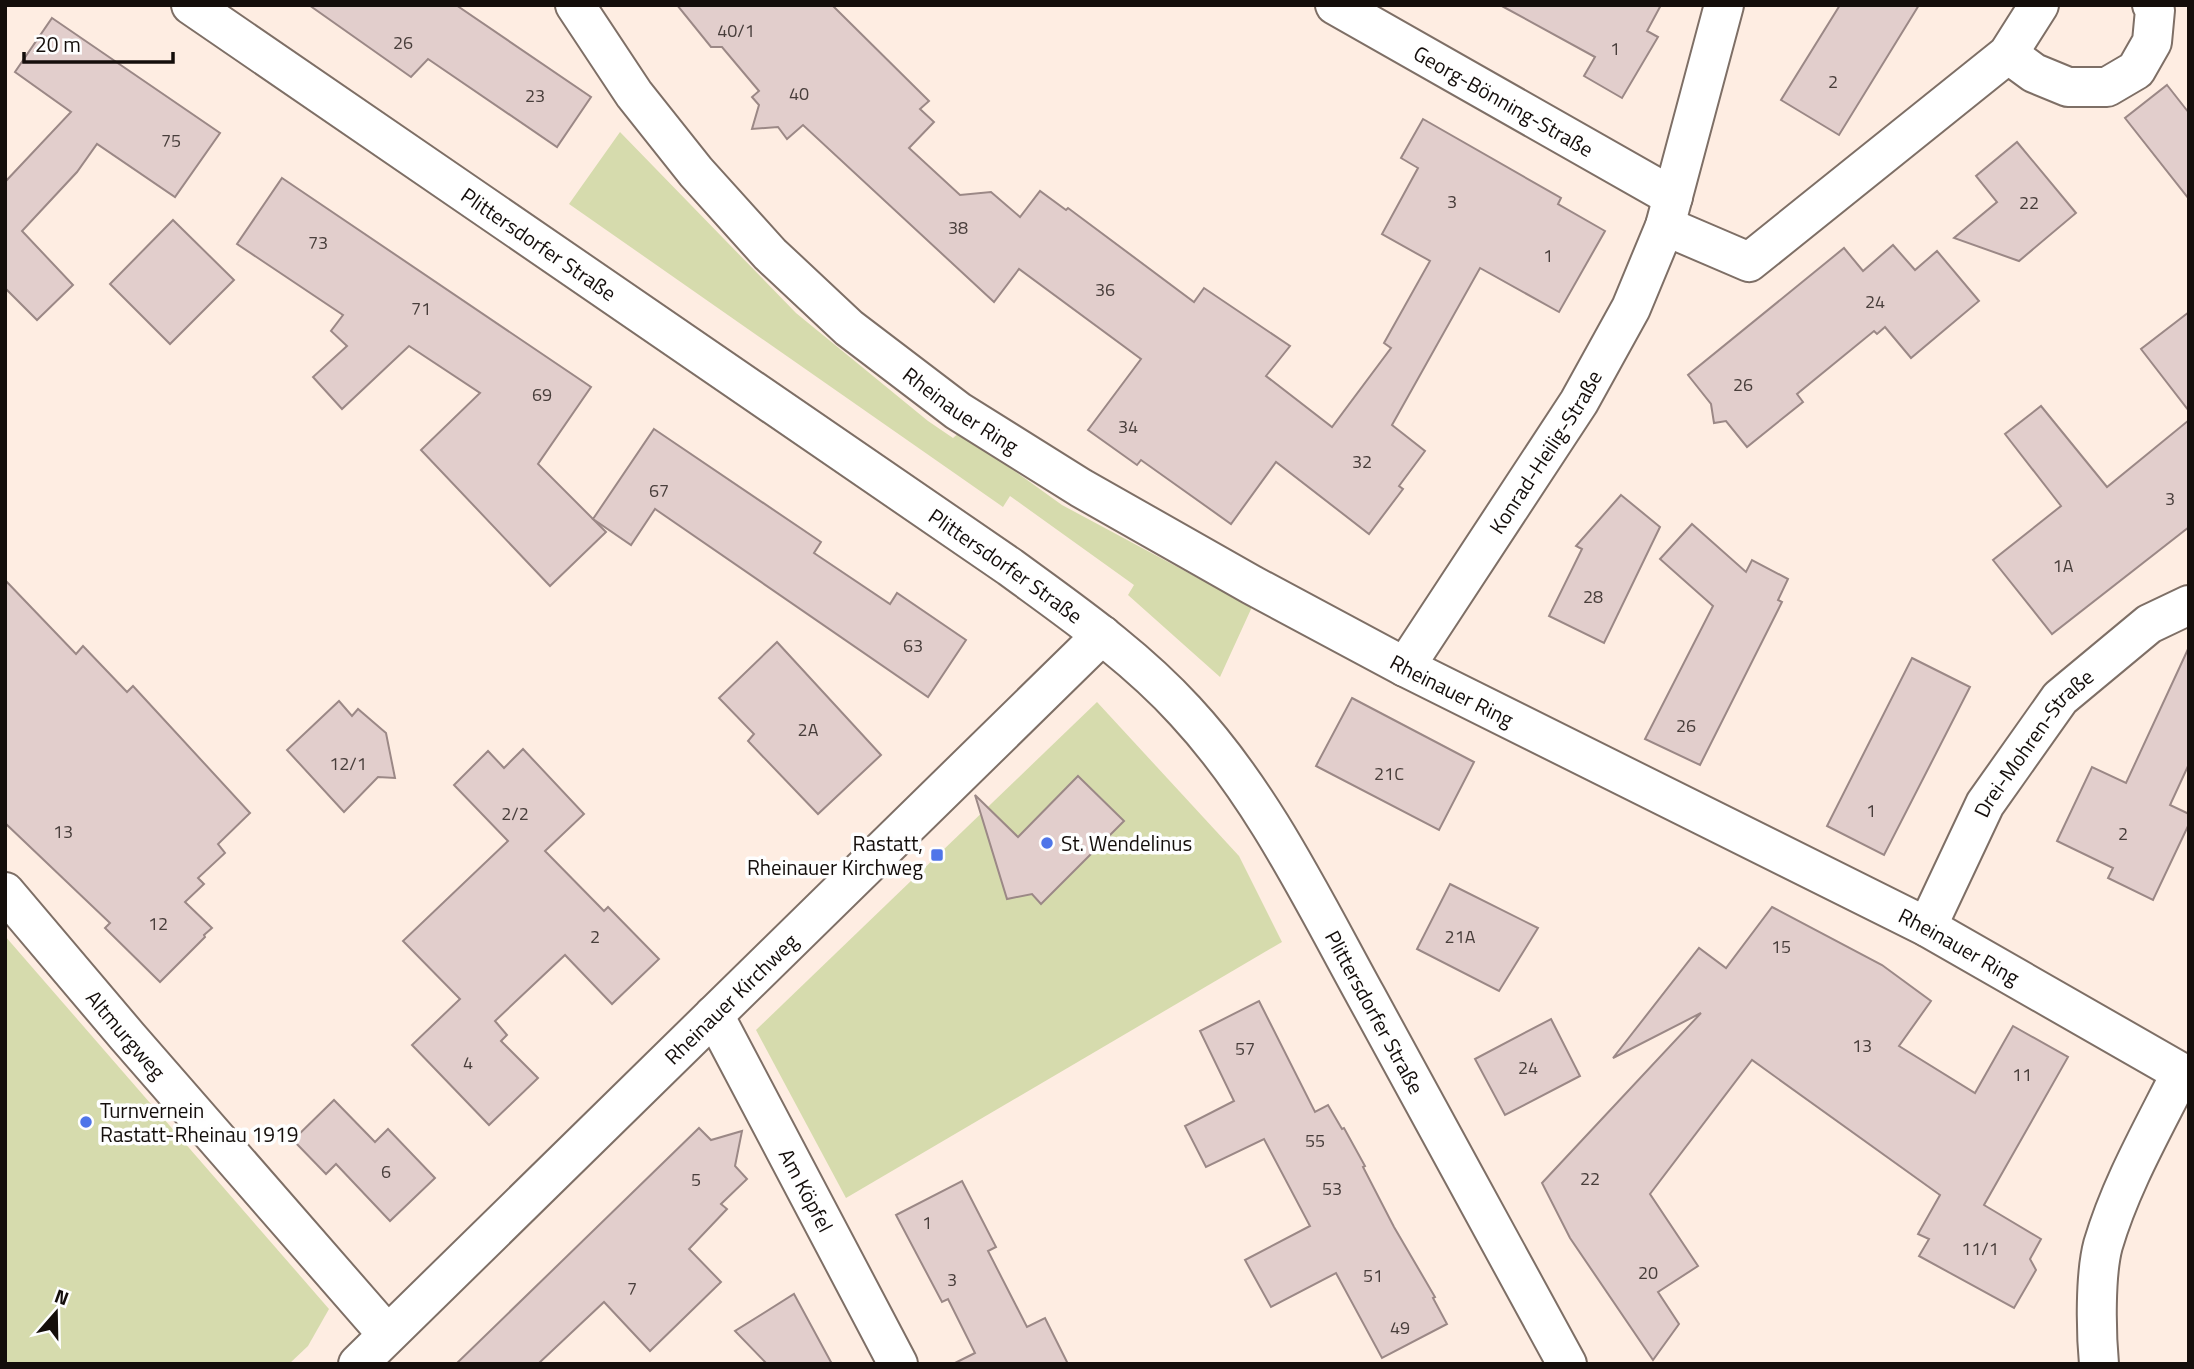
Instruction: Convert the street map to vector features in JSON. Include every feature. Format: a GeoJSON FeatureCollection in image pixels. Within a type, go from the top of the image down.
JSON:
{"type":"FeatureCollection","features":[{"type":"Feature","properties":{"kind":"street","name":"Plittersdorfer Straße"},"geometry":{"type":"LineString","coordinates":[[191,5],[1010,567],[1102,635],[1186,712],[1234,770],[1297,869],[1567,1364]]}},
{"type":"Feature","properties":{"kind":"street","name":"Rheinauer Ring"},"geometry":{"type":"LineString","coordinates":[[575,5],[634,94],[696,172],[770,254],[849,328],[958,411],[1081,488],[1252,585],[1405,667],[1927,927],[2185,1075],[2122,1189],[2102,1248],[2097,1304],[2099,1364]]}},
{"type":"Feature","properties":{"kind":"street","name":"Georg-Bönning-Straße"},"geometry":{"type":"LineString","coordinates":[[1335,5],[1669,212]]}},
{"type":"Feature","properties":{"kind":"street","name":"Konrad-Heilig-Straße"},"geometry":{"type":"LineString","coordinates":[[1405,667],[1578,402],[1631,308],[1669,212],[1724,5]]}},
{"type":"Feature","properties":{"kind":"street"},"geometry":{"type":"LineString","coordinates":[[1669,212],[1749,262],[2008,54],[2039,5]]}},
{"type":"Feature","properties":{"kind":"street"},"geometry":{"type":"LineString","coordinates":[[2008,54],[2034,73],[2068,87],[2107,87],[2136,70],[2152,42],[2154,10],[2151,5]]}},
{"type":"Feature","properties":{"kind":"street","name":"Drei-Mohren-Straße"},"geometry":{"type":"LineString","coordinates":[[1927,927],[1986,804],[2060,698],[2149,624],[2189,605]]}},
{"type":"Feature","properties":{"kind":"street","name":"Rheinauer Kirchweg"},"geometry":{"type":"LineString","coordinates":[[359,1363],[1102,635]]}},
{"type":"Feature","properties":{"kind":"street","name":"Altmurgweg"},"geometry":{"type":"LineString","coordinates":[[5,892],[387,1334]]}},
{"type":"Feature","properties":{"kind":"street","name":"Am Köpfel"},"geometry":{"type":"LineString","coordinates":[[714,1015],[898,1364]]}},
{"type":"Feature","properties":{"kind":"green space"},"geometry":{"type":"Polygon","coordinates":[[[620,132],[796,313],[928,421],[953,438],[960,432],[1062,505],[1252,607],[1220,677],[1128,595],[1134,585],[1010,496],[1003,507],[569,204],[620,132]]]}},
{"type":"Feature","properties":{"kind":"green space"},"geometry":{"type":"Polygon","coordinates":[[[1097,702],[1239,856],[1282,942],[846,1198],[756,1030],[1097,702]]]}},
{"type":"Feature","properties":{"kind":"green space","name":"Turnvernein Rastatt-Rheinau 1919"},"geometry":{"type":"Polygon","coordinates":[[[5,936],[329,1309],[308,1346],[289,1364],[5,1364],[5,936]]]}},
{"type":"Feature","properties":{"kind":"building"},"geometry":{"type":"Polygon","coordinates":[[[309,5],[456,5],[591,97],[557,147],[428,59],[411,77],[309,5]]]}},
{"type":"Feature","properties":{"kind":"building"},"geometry":{"type":"Polygon","coordinates":[[[677,5],[832,5],[929,101],[920,109],[934,122],[909,148],[960,195],[991,192],[1020,217],[1040,191],[1066,210],[1068,208],[1194,302],[1204,288],[1290,346],[1266,376],[1332,427],[1391,348],[1384,343],[1430,261],[1382,234],[1418,168],[1401,158],[1423,119],[1561,198],[1558,204],[1605,231],[1559,312],[1480,268],[1392,425],[1425,451],[1399,486],[1403,489],[1369,534],[1276,462],[1231,524],[1141,460],[1137,465],[1088,430],[1141,359],[1019,269],[994,302],[803,125],[787,139],[778,127],[752,129],[759,105],[752,97],[759,91],[722,47],[711,47],[677,5]]]}},
{"type":"Feature","properties":{"kind":"building"},"geometry":{"type":"Polygon","coordinates":[[[1500,5],[1661,5],[1647,31],[1658,37],[1622,98],[1584,76],[1595,57],[1500,5]]]}},
{"type":"Feature","properties":{"kind":"building"},"geometry":{"type":"Polygon","coordinates":[[[1840,5],[1919,5],[1839,135],[1781,100],[1840,5]]]}},
{"type":"Feature","properties":{"kind":"building"},"geometry":{"type":"Polygon","coordinates":[[[52,18],[220,133],[175,197],[97,144],[77,172],[22,231],[73,285],[37,320],[5,288],[5,182],[71,112],[15,72],[52,18]]]}},
{"type":"Feature","properties":{"kind":"building"},"geometry":{"type":"Polygon","coordinates":[[[2167,85],[2189,113],[2189,199],[2125,118],[2167,85]]]}},
{"type":"Feature","properties":{"kind":"building"},"geometry":{"type":"Polygon","coordinates":[[[2017,142],[2076,213],[2019,261],[1954,238],[1997,202],[1976,176],[2017,142]]]}},
{"type":"Feature","properties":{"kind":"building"},"geometry":{"type":"Polygon","coordinates":[[[282,178],[591,387],[538,464],[606,532],[550,586],[421,450],[480,393],[409,346],[342,409],[313,377],[347,346],[331,331],[343,315],[237,244],[282,178]]]}},
{"type":"Feature","properties":{"kind":"building"},"geometry":{"type":"Polygon","coordinates":[[[173,220],[234,280],[170,344],[110,284],[173,220]]]}},
{"type":"Feature","properties":{"kind":"building"},"geometry":{"type":"Polygon","coordinates":[[[1893,245],[1915,270],[1937,251],[1979,301],[1911,358],[1885,327],[1877,334],[1874,331],[1797,394],[1803,402],[1747,447],[1726,421],[1714,423],[1711,404],[1688,375],[1844,248],[1863,271],[1893,245]]]}},
{"type":"Feature","properties":{"kind":"building"},"geometry":{"type":"Polygon","coordinates":[[[2189,312],[2189,411],[2141,349],[2189,312]]]}},
{"type":"Feature","properties":{"kind":"building"},"geometry":{"type":"Polygon","coordinates":[[[2041,406],[2107,487],[2189,420],[2189,527],[2052,634],[1993,560],[2061,506],[2005,434],[2041,406]]]}},
{"type":"Feature","properties":{"kind":"building"},"geometry":{"type":"Polygon","coordinates":[[[654,429],[821,542],[814,553],[890,604],[897,593],[966,640],[928,697],[655,509],[631,545],[593,519],[654,429]]]}},
{"type":"Feature","properties":{"kind":"building"},"geometry":{"type":"Polygon","coordinates":[[[1621,495],[1660,527],[1604,643],[1549,616],[1582,549],[1576,546],[1621,495]]]}},
{"type":"Feature","properties":{"kind":"building"},"geometry":{"type":"Polygon","coordinates":[[[1692,524],[1746,572],[1752,560],[1788,579],[1778,600],[1782,602],[1700,765],[1645,739],[1713,606],[1660,559],[1692,524]]]}},
{"type":"Feature","properties":{"kind":"building"},"geometry":{"type":"Polygon","coordinates":[[[5,580],[76,654],[83,646],[127,692],[133,686],[250,813],[218,844],[225,853],[198,878],[204,884],[185,902],[212,928],[160,982],[105,928],[110,923],[5,823],[5,580]]]}},
{"type":"Feature","properties":{"kind":"building"},"geometry":{"type":"Polygon","coordinates":[[[777,642],[881,755],[818,814],[748,741],[754,734],[719,698],[777,642]]]}},
{"type":"Feature","properties":{"kind":"building"},"geometry":{"type":"Polygon","coordinates":[[[2189,647],[2189,764],[2170,805],[2189,814],[2189,824],[2153,900],[2108,878],[2113,868],[2057,841],[2092,767],[2126,783],[2189,647]]]}},
{"type":"Feature","properties":{"kind":"building"},"geometry":{"type":"Polygon","coordinates":[[[1912,658],[1970,687],[1884,855],[1827,826],[1912,658]]]}},
{"type":"Feature","properties":{"kind":"building"},"geometry":{"type":"Polygon","coordinates":[[[1352,698],[1474,762],[1439,830],[1316,766],[1352,698]]]}},
{"type":"Feature","properties":{"kind":"building"},"geometry":{"type":"Polygon","coordinates":[[[339,701],[352,716],[358,709],[386,733],[395,778],[378,777],[344,812],[287,750],[339,701]]]}},
{"type":"Feature","properties":{"kind":"building"},"geometry":{"type":"Polygon","coordinates":[[[523,749],[584,814],[545,851],[604,911],[608,907],[659,959],[612,1004],[565,955],[495,1021],[507,1035],[501,1041],[538,1078],[489,1125],[412,1045],[460,999],[403,941],[508,841],[454,785],[488,751],[504,768],[523,749]]]}},
{"type":"Feature","properties":{"kind":"building","name":"St. Wendelinus"},"geometry":{"type":"Polygon","coordinates":[[[1078,776],[1124,821],[1041,904],[1032,894],[1007,899],[975,795],[1018,837],[1078,776]]]}},
{"type":"Feature","properties":{"kind":"building"},"geometry":{"type":"Polygon","coordinates":[[[1450,884],[1538,928],[1499,991],[1417,949],[1450,884]]]}},
{"type":"Feature","properties":{"kind":"building"},"geometry":{"type":"Polygon","coordinates":[[[1772,907],[1882,965],[1931,1001],[1899,1046],[1975,1093],[2013,1026],[2068,1057],[1984,1205],[2041,1239],[2030,1259],[2036,1270],[2014,1308],[1919,1256],[1929,1239],[1918,1234],[1940,1195],[1752,1060],[1650,1194],[1698,1266],[1658,1292],[1679,1324],[1653,1360],[1570,1238],[1542,1183],[1701,1013],[1613,1058],[1699,948],[1726,968],[1772,907]]]}},
{"type":"Feature","properties":{"kind":"building"},"geometry":{"type":"Polygon","coordinates":[[[1259,1001],[1315,1112],[1328,1105],[1342,1129],[1344,1128],[1447,1324],[1382,1358],[1336,1273],[1271,1307],[1245,1260],[1310,1226],[1264,1139],[1206,1167],[1185,1126],[1234,1101],[1200,1031],[1259,1001]]]}},
{"type":"Feature","properties":{"kind":"building"},"geometry":{"type":"Polygon","coordinates":[[[1551,1019],[1580,1076],[1505,1115],[1475,1059],[1551,1019]]]}},
{"type":"Feature","properties":{"kind":"building"},"geometry":{"type":"Polygon","coordinates":[[[334,1100],[375,1142],[388,1129],[435,1178],[390,1221],[336,1164],[326,1174],[293,1140],[334,1100]]]}},
{"type":"Feature","properties":{"kind":"building"},"geometry":{"type":"Polygon","coordinates":[[[699,1128],[711,1140],[742,1131],[735,1166],[747,1179],[721,1204],[727,1209],[689,1249],[721,1282],[650,1351],[604,1302],[538,1364],[456,1364],[699,1128]]]}},
{"type":"Feature","properties":{"kind":"building"},"geometry":{"type":"Polygon","coordinates":[[[962,1181],[996,1247],[988,1251],[1027,1327],[1045,1318],[1068,1364],[953,1364],[975,1353],[948,1299],[942,1302],[896,1215],[962,1181]]]}},
{"type":"Feature","properties":{"kind":"building"},"geometry":{"type":"Polygon","coordinates":[[[794,1294],[832,1364],[767,1364],[735,1331],[794,1294]]]}},
{"type":"Feature","properties":{"kind":"place","name":"St. Wendelinus"},"geometry":{"type":"Point","coordinates":[1047,843]}},
{"type":"Feature","properties":{"kind":"place","name":"Rastatt, Rheinauer Kirchweg"},"geometry":{"type":"Point","coordinates":[937,855]}},
{"type":"Feature","properties":{"kind":"place","name":"Turnvernein Rastatt-Rheinau 1919"},"geometry":{"type":"Point","coordinates":[86,1122]}}]}
